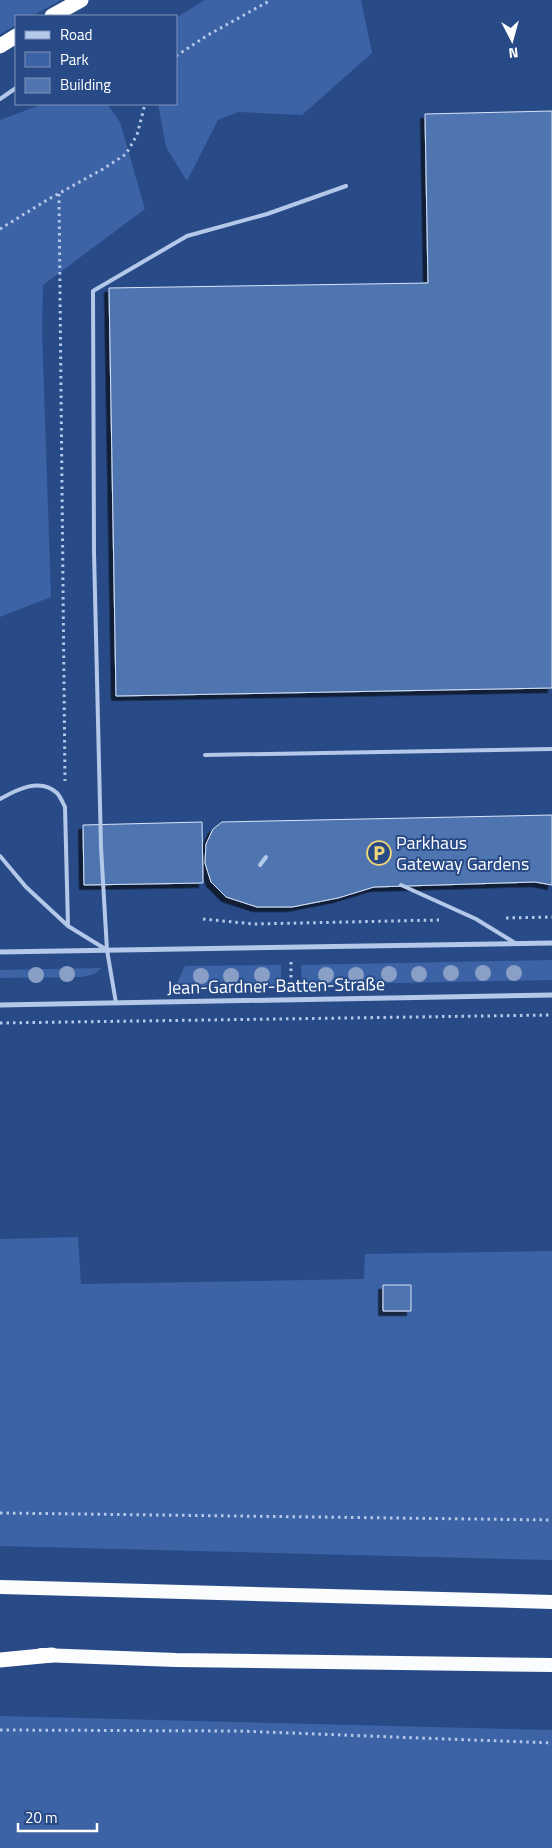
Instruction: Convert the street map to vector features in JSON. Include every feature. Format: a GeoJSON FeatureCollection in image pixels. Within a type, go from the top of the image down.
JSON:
{"type":"FeatureCollection","features":[{"type":"Feature","properties":{"kind":"highway"},"geometry":{"type":"LineString","coordinates":[[54,15],[81,0]]}},
{"type":"Feature","properties":{"kind":"highway"},"geometry":{"type":"LineString","coordinates":[[0,46],[15,37]]}},
{"type":"Feature","properties":{"kind":"highway"},"geometry":{"type":"LineString","coordinates":[[0,1587],[552,1602]]}},
{"type":"Feature","properties":{"kind":"highway"},"geometry":{"type":"LineString","coordinates":[[0,1652],[176,1660],[552,1665]]}},
{"type":"Feature","properties":{"kind":"highway"},"geometry":{"type":"LineString","coordinates":[[0,1660],[52,1655]]}},
{"type":"Feature","properties":{"kind":"street"},"geometry":{"type":"LineString","coordinates":[[0,952],[552,943]]}},
{"type":"Feature","properties":{"kind":"street","name":"Jean-Gardner-Batten-Straße"},"geometry":{"type":"LineString","coordinates":[[0,1005],[552,995]]}},
{"type":"Feature","properties":{"kind":"lane"},"geometry":{"type":"LineString","coordinates":[[0,99],[15,89]]}},
{"type":"Feature","properties":{"kind":"lane"},"geometry":{"type":"LineString","coordinates":[[116,1003],[107,950],[101,847],[94,552],[93,291],[187,236],[267,214],[346,186]]}},
{"type":"Feature","properties":{"kind":"lane"},"geometry":{"type":"LineString","coordinates":[[205,755],[552,749]]}},
{"type":"Feature","properties":{"kind":"lane"},"geometry":{"type":"LineString","coordinates":[[0,799],[17,790],[39,785],[56,792],[66,807],[68,926]]}},
{"type":"Feature","properties":{"kind":"lane"},"geometry":{"type":"LineString","coordinates":[[0,856],[26,887],[68,926],[107,950]]}},
{"type":"Feature","properties":{"kind":"lane"},"geometry":{"type":"LineString","coordinates":[[260,865],[266,858]]}},
{"type":"Feature","properties":{"kind":"lane"},"geometry":{"type":"LineString","coordinates":[[401,885],[476,919],[517,944]]}},
{"type":"Feature","properties":{"kind":"path"},"geometry":{"type":"LineString","coordinates":[[178,55],[208,35],[270,0]]}},
{"type":"Feature","properties":{"kind":"path"},"geometry":{"type":"LineString","coordinates":[[0,228],[126,154],[137,136],[145,105]]}},
{"type":"Feature","properties":{"kind":"path"},"geometry":{"type":"LineString","coordinates":[[59,194],[66,807]]}},
{"type":"Feature","properties":{"kind":"path"},"geometry":{"type":"LineString","coordinates":[[203,919],[254,924],[552,917]]}},
{"type":"Feature","properties":{"kind":"path"},"geometry":{"type":"LineString","coordinates":[[290,946],[291,1000]]}},
{"type":"Feature","properties":{"kind":"path"},"geometry":{"type":"LineString","coordinates":[[0,1024],[552,1015]]}},
{"type":"Feature","properties":{"kind":"path"},"geometry":{"type":"LineString","coordinates":[[0,1513],[552,1520]]}},
{"type":"Feature","properties":{"kind":"path"},"geometry":{"type":"LineString","coordinates":[[0,1730],[238,1731],[552,1743]]}},
{"type":"Feature","properties":{"kind":"green space"},"geometry":{"type":"Polygon","coordinates":[[[0,0],[61,0],[34,15],[15,15],[15,26],[0,34],[0,0]]]}},
{"type":"Feature","properties":{"kind":"green space"},"geometry":{"type":"Polygon","coordinates":[[[205,0],[361,0],[372,53],[302,115],[238,112],[218,120],[187,181],[166,147],[158,105],[178,105],[178,17],[205,0]]]}},
{"type":"Feature","properties":{"kind":"green space"},"geometry":{"type":"Polygon","coordinates":[[[40,105],[108,105],[120,122],[145,209],[43,285],[42,330],[51,597],[0,617],[0,120],[40,105]]]}},
{"type":"Feature","properties":{"kind":"green space"},"geometry":{"type":"Polygon","coordinates":[[[552,960],[552,980],[302,985],[301,965],[552,960]]]}},
{"type":"Feature","properties":{"kind":"green space"},"geometry":{"type":"Polygon","coordinates":[[[281,965],[281,986],[175,987],[185,966],[281,965]]]}},
{"type":"Feature","properties":{"kind":"green space"},"geometry":{"type":"Polygon","coordinates":[[[101,968],[92,975],[81,977],[0,978],[0,970],[101,968]]]}},
{"type":"Feature","properties":{"kind":"green space"},"geometry":{"type":"Polygon","coordinates":[[[78,1237],[81,1284],[364,1279],[365,1254],[552,1251],[552,1560],[0,1546],[0,1239],[78,1237]]]}},
{"type":"Feature","properties":{"kind":"green space"},"geometry":{"type":"Polygon","coordinates":[[[0,1716],[552,1730],[552,1848],[0,1848],[0,1716]]]}},
{"type":"Feature","properties":{"kind":"building"},"geometry":{"type":"Polygon","coordinates":[[[552,111],[552,688],[116,696],[109,288],[428,283],[425,114],[552,111]]]}},
{"type":"Feature","properties":{"kind":"building","name":"Parkhaus Gateway Gardens"},"geometry":{"type":"Polygon","coordinates":[[[552,815],[552,885],[535,882],[374,887],[338,898],[292,907],[257,907],[226,897],[211,882],[205,863],[206,844],[213,829],[222,822],[552,815]]]}},
{"type":"Feature","properties":{"kind":"building"},"geometry":{"type":"Polygon","coordinates":[[[202,822],[203,883],[84,885],[83,825],[202,822]]]}},
{"type":"Feature","properties":{"kind":"building"},"geometry":{"type":"Polygon","coordinates":[[[383,1285],[411,1285],[411,1311],[383,1311],[383,1285]]]}},
{"type":"Feature","properties":{"kind":"place","name":"Parkhaus Gateway Gardens"},"geometry":{"type":"Point","coordinates":[379,853]}}]}
